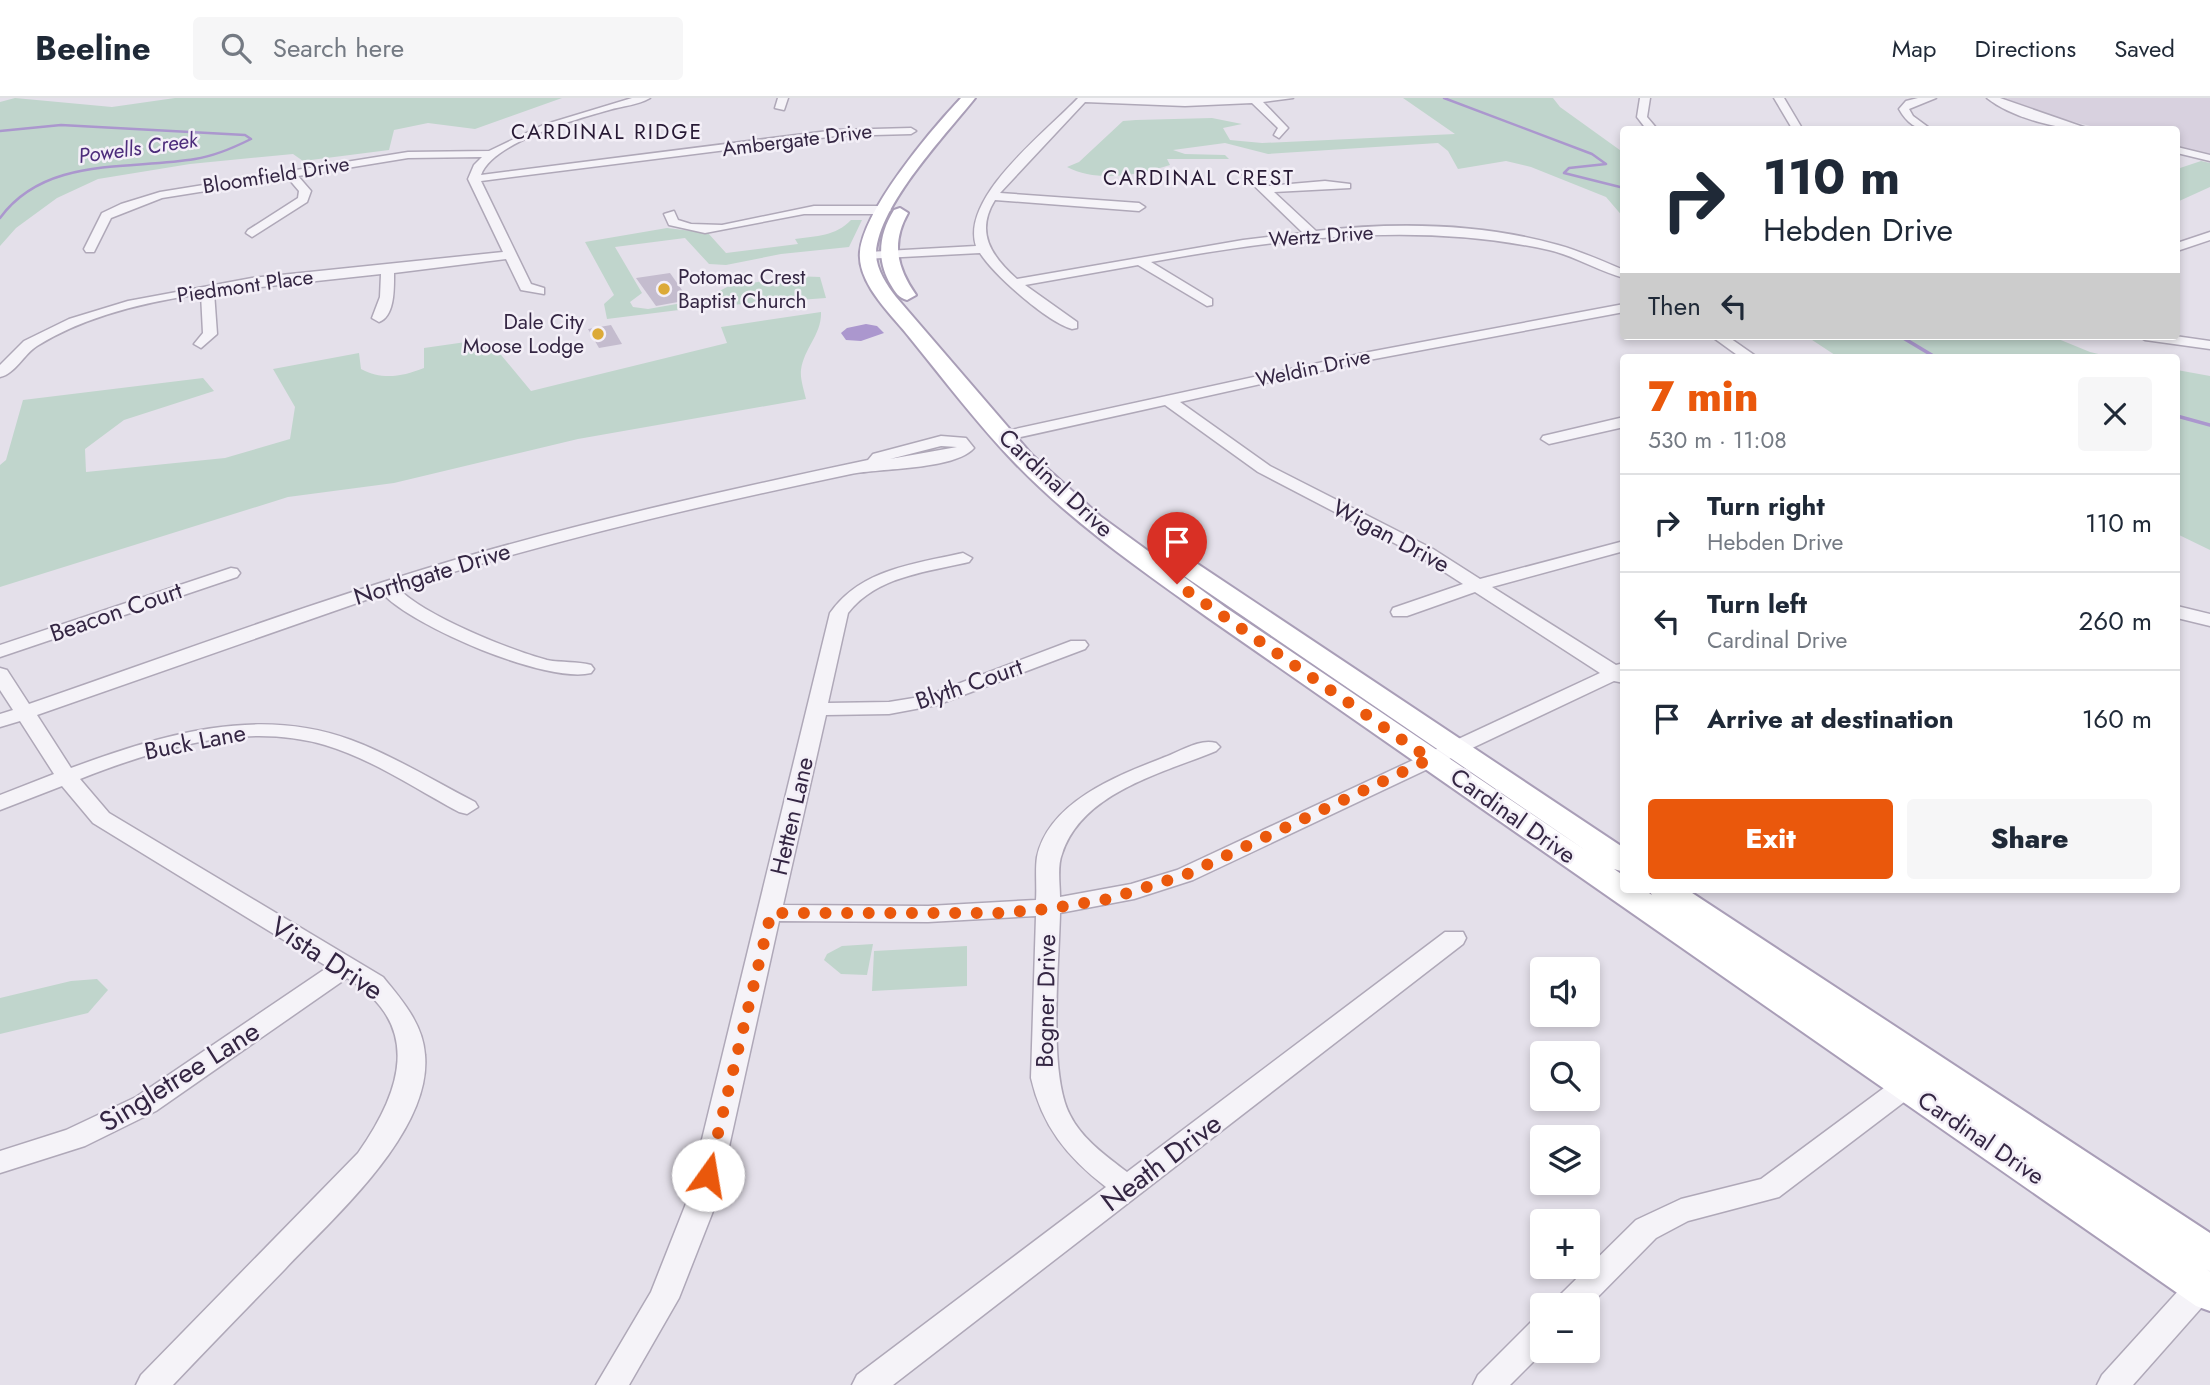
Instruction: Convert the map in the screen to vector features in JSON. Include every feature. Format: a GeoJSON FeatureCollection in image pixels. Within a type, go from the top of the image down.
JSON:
{"type":"FeatureCollection","features":[{"type":"Feature","properties":{"kind":"main road"},"geometry":{"type":"LineString","coordinates":[[878,255],[874,228],[929,146],[968,98]]}},
{"type":"Feature","properties":{"kind":"main road"},"geometry":{"type":"LineString","coordinates":[[878,255],[897,218],[944,147],[983,98]]}},
{"type":"Feature","properties":{"kind":"main road","name":"Cardinal Drive"},"geometry":{"type":"LineString","coordinates":[[878,255],[883,292],[1013,433],[1048,483],[1139,557],[1442,753],[1620,860]]}},
{"type":"Feature","properties":{"kind":"main road","name":"Cardinal Drive"},"geometry":{"type":"LineString","coordinates":[[1442,753],[1620,881]]}},
{"type":"Feature","properties":{"kind":"main road","name":"Cardinal Drive"},"geometry":{"type":"LineString","coordinates":[[1637,893],[1906,1086],[2207,1286]]}},
{"type":"Feature","properties":{"kind":"main road","name":"Cardinal Drive"},"geometry":{"type":"LineString","coordinates":[[1670,893],[2210,1254]]}},
{"type":"Feature","properties":{"kind":"street"},"geometry":{"type":"LineString","coordinates":[[539,291],[526,287],[509,255],[474,179],[476,166],[487,155],[520,138],[596,110],[645,98]]}},
{"type":"Feature","properties":{"kind":"street"},"geometry":{"type":"LineString","coordinates":[[1072,325],[1016,283],[983,249],[979,225],[992,196],[1082,98],[1167,103],[1288,98]]}},
{"type":"Feature","properties":{"kind":"street"},"geometry":{"type":"LineString","coordinates":[[1645,98],[1642,117],[1650,126]]}},
{"type":"Feature","properties":{"kind":"street"},"geometry":{"type":"LineString","coordinates":[[1779,98],[1796,126]]}},
{"type":"Feature","properties":{"kind":"street"},"geometry":{"type":"LineString","coordinates":[[1921,126],[1909,118],[1903,109],[1909,103],[1931,98]]}},
{"type":"Feature","properties":{"kind":"street"},"geometry":{"type":"LineString","coordinates":[[1992,98],[2027,113],[2073,126]]}},
{"type":"Feature","properties":{"kind":"street"},"geometry":{"type":"LineString","coordinates":[[1255,100],[1283,128],[1279,135]]}},
{"type":"Feature","properties":{"kind":"street","name":"Ambergate Drive"},"geometry":{"type":"LineString","coordinates":[[474,179],[817,135],[911,131]]}},
{"type":"Feature","properties":{"kind":"street"},"geometry":{"type":"LineString","coordinates":[[2180,151],[2210,158]]}},
{"type":"Feature","properties":{"kind":"street","name":"Bloomfield Drive"},"geometry":{"type":"LineString","coordinates":[[90,249],[102,219],[125,206],[175,192],[408,155],[487,155]]}},
{"type":"Feature","properties":{"kind":"street"},"geometry":{"type":"LineString","coordinates":[[1245,172],[1313,235]]}},
{"type":"Feature","properties":{"kind":"street"},"geometry":{"type":"LineString","coordinates":[[252,233],[303,200],[305,191],[290,173]]}},
{"type":"Feature","properties":{"kind":"street"},"geometry":{"type":"LineString","coordinates":[[1264,190],[1325,184],[1346,186]]}},
{"type":"Feature","properties":{"kind":"street"},"geometry":{"type":"LineString","coordinates":[[992,196],[1139,207]]}},
{"type":"Feature","properties":{"kind":"street"},"geometry":{"type":"LineString","coordinates":[[670,214],[673,222],[686,226],[735,227],[808,209],[885,210]]}},
{"type":"Feature","properties":{"kind":"street","name":"Wertz Drive"},"geometry":{"type":"LineString","coordinates":[[1016,283],[1244,243],[1313,235],[1410,231],[1506,238],[1572,253],[1620,272]]}},
{"type":"Feature","properties":{"kind":"street"},"geometry":{"type":"LineString","coordinates":[[2180,246],[2210,236]]}},
{"type":"Feature","properties":{"kind":"street"},"geometry":{"type":"LineString","coordinates":[[878,255],[983,249]]}},
{"type":"Feature","properties":{"kind":"street","name":"Piedmont Place"},"geometry":{"type":"LineString","coordinates":[[0,373],[9,361],[34,342],[84,319],[142,302],[312,275],[387,270],[509,255]]}},
{"type":"Feature","properties":{"kind":"street"},"geometry":{"type":"LineString","coordinates":[[1142,262],[1207,303]]}},
{"type":"Feature","properties":{"kind":"street"},"geometry":{"type":"LineString","coordinates":[[379,318],[387,298],[387,270]]}},
{"type":"Feature","properties":{"kind":"street"},"geometry":{"type":"LineString","coordinates":[[201,344],[209,334],[207,291]]}},
{"type":"Feature","properties":{"kind":"street","name":"Weldin Drive"},"geometry":{"type":"LineString","coordinates":[[1013,433],[1368,356],[1620,309]]}},
{"type":"Feature","properties":{"kind":"street"},"geometry":{"type":"LineString","coordinates":[[1724,340],[1745,354]]}},
{"type":"Feature","properties":{"kind":"street"},"geometry":{"type":"LineString","coordinates":[[2174,340],[2210,345]]}},
{"type":"Feature","properties":{"kind":"street","name":"Wigan Drive"},"geometry":{"type":"LineString","coordinates":[[1168,400],[1264,469],[1427,552],[1620,674]]}},
{"type":"Feature","properties":{"kind":"street"},"geometry":{"type":"LineString","coordinates":[[1549,439],[1620,423]]}},
{"type":"Feature","properties":{"kind":"street","name":"Northgate Drive"},"geometry":{"type":"LineString","coordinates":[[12,716],[387,587],[591,528],[874,464]]}},
{"type":"Feature","properties":{"kind":"street"},"geometry":{"type":"LineString","coordinates":[[1400,612],[1478,585],[1620,547]]}},
{"type":"Feature","properties":{"kind":"street","name":"Hetten Lane"},"geometry":{"type":"LineString","coordinates":[[612,1385],[664,1298],[688,1243],[702,1201],[839,612],[851,596],[891,576],[963,558]]}},
{"type":"Feature","properties":{"kind":"street","name":"Beacon Court"},"geometry":{"type":"LineString","coordinates":[[0,651],[231,573]]}},
{"type":"Feature","properties":{"kind":"street"},"geometry":{"type":"LineString","coordinates":[[387,587],[399,600],[488,643],[543,665],[584,669]]}},
{"type":"Feature","properties":{"kind":"street"},"geometry":{"type":"LineString","coordinates":[[2180,613],[2210,620]]}},
{"type":"Feature","properties":{"kind":"street","name":"Blyth Court"},"geometry":{"type":"LineString","coordinates":[[816,709],[889,708],[930,701],[1078,645]]}},
{"type":"Feature","properties":{"kind":"street"},"geometry":{"type":"LineString","coordinates":[[0,674],[12,716]]}},
{"type":"Feature","properties":{"kind":"street"},"geometry":{"type":"LineString","coordinates":[[771,913],[999,913],[1109,899],[1185,875],[1442,753],[1620,674]]}},
{"type":"Feature","properties":{"kind":"street","name":"Vista Drive"},"geometry":{"type":"LineString","coordinates":[[12,716],[67,778],[87,805],[117,831],[374,983],[391,999],[410,1034],[412,1056],[404,1103],[391,1130],[364,1169],[152,1385]]}},
{"type":"Feature","properties":{"kind":"street","name":"Buck Lane"},"geometry":{"type":"LineString","coordinates":[[0,803],[165,743],[224,732],[283,730],[341,743],[467,807]]}},
{"type":"Feature","properties":{"kind":"street","name":"Bogner Drive"},"geometry":{"type":"LineString","coordinates":[[1127,1188],[1071,1142],[1057,1122],[1048,1100],[1044,1078],[1049,856],[1054,840],[1077,810],[1113,788],[1209,747]]}},
{"type":"Feature","properties":{"kind":"street","name":"Neath Drive"},"geometry":{"type":"LineString","coordinates":[[868,1385],[1454,938]]}},
{"type":"Feature","properties":{"kind":"street","name":"Singletree Lane"},"geometry":{"type":"LineString","coordinates":[[0,1162],[75,1138],[146,1104],[347,966]]}},
{"type":"Feature","properties":{"kind":"street"},"geometry":{"type":"LineString","coordinates":[[1582,1293],[1646,1228],[1681,1211],[1769,1189],[1906,1086]]}},
{"type":"Feature","properties":{"kind":"street"},"geometry":{"type":"LineString","coordinates":[[2113,1385],[2207,1286]]}},
{"type":"Feature","properties":{"kind":"street"},"geometry":{"type":"LineString","coordinates":[[1489,1385],[1530,1344]]}},
{"type":"Feature","properties":{"kind":"shaded area"},"geometry":{"type":"Polygon","coordinates":[[[2004,98],[2210,98],[2210,154],[2180,148],[2180,126],[2090,126],[2051,116],[2004,98]]]}},
{"type":"Feature","properties":{"kind":"shaded area"},"geometry":{"type":"Polygon","coordinates":[[[866,324],[877,326],[884,333],[861,341],[846,340],[841,333],[847,328],[866,324]]]}},
{"type":"Feature","properties":{"kind":"green space"},"geometry":{"type":"Polygon","coordinates":[[[15,98],[112,107],[175,98],[562,98],[475,129],[428,123],[394,130],[389,150],[303,161],[293,154],[190,164],[98,179],[57,198],[16,228],[0,246],[0,102],[15,98]]]}},
{"type":"Feature","properties":{"kind":"green space"},"geometry":{"type":"Polygon","coordinates":[[[1403,98],[1553,98],[1560,107],[1620,150],[1620,213],[1606,197],[1531,167],[1506,161],[1458,169],[1448,151],[1438,143],[1268,154],[1225,143],[1173,150],[1185,154],[1225,155],[1229,159],[1167,159],[1170,165],[1118,176],[1092,175],[1067,167],[1079,162],[1123,121],[1212,118],[1242,124],[1223,128],[1230,140],[1262,143],[1455,134],[1403,98]]]}},
{"type":"Feature","properties":{"kind":"green space"},"geometry":{"type":"Polygon","coordinates":[[[2201,161],[2210,163],[2210,187],[2180,201],[2180,168],[2201,161]]]}},
{"type":"Feature","properties":{"kind":"green space"},"geometry":{"type":"Polygon","coordinates":[[[851,220],[862,220],[849,247],[781,254],[726,265],[709,264],[685,238],[615,247],[642,293],[630,302],[633,307],[648,309],[705,299],[727,287],[794,276],[820,277],[826,298],[703,307],[607,319],[604,304],[614,295],[585,242],[667,228],[708,233],[726,253],[798,244],[795,239],[832,232],[851,220]]]}},
{"type":"Feature","properties":{"kind":"green space"},"geometry":{"type":"Polygon","coordinates":[[[821,312],[819,327],[801,370],[806,399],[578,439],[394,483],[288,497],[0,587],[0,465],[6,460],[23,400],[203,378],[214,391],[124,420],[85,449],[86,472],[225,458],[290,439],[295,407],[273,369],[359,353],[361,369],[376,375],[399,375],[424,368],[424,348],[466,342],[492,344],[531,391],[727,343],[721,327],[821,312]]]}},
{"type":"Feature","properties":{"kind":"green space"},"geometry":{"type":"Polygon","coordinates":[[[1812,340],[2061,340],[2098,354],[1833,354],[1812,340]]]}},
{"type":"Feature","properties":{"kind":"green space"},"geometry":{"type":"Polygon","coordinates":[[[2180,371],[2210,376],[2210,550],[2180,535],[2180,371]]]}},
{"type":"Feature","properties":{"kind":"green space"},"geometry":{"type":"Polygon","coordinates":[[[873,944],[867,975],[841,974],[824,960],[827,954],[842,946],[873,944]]]}},
{"type":"Feature","properties":{"kind":"green space"},"geometry":{"type":"Polygon","coordinates":[[[967,946],[967,986],[872,991],[874,951],[967,946]]]}},
{"type":"Feature","properties":{"kind":"green space"},"geometry":{"type":"Polygon","coordinates":[[[97,979],[108,990],[88,1013],[0,1034],[0,998],[71,981],[97,979]]]}},
{"type":"Feature","properties":{"kind":"building","name":"Potomac Crest Baptist Church"},"geometry":{"type":"Polygon","coordinates":[[[670,273],[689,300],[656,306],[636,278],[670,273]]]}},
{"type":"Feature","properties":{"kind":"building","name":"Dale City Moose Lodge"},"geometry":{"type":"Polygon","coordinates":[[[611,325],[622,344],[599,348],[588,329],[611,325]]]}},
{"type":"Feature","properties":{"kind":"waterway"},"geometry":{"type":"LineString","coordinates":[[1444,98],[1592,154],[1606,164],[1569,168],[1564,173],[1620,187]]}},
{"type":"Feature","properties":{"kind":"waterway","name":"Powells Creek"},"geometry":{"type":"LineString","coordinates":[[0,131],[61,125],[245,135],[251,139],[202,158],[89,169],[64,175],[40,184],[19,198],[0,218]]}},
{"type":"Feature","properties":{"kind":"waterway"},"geometry":{"type":"LineString","coordinates":[[1907,340],[1930,354]]}},
{"type":"Feature","properties":{"kind":"waterway"},"geometry":{"type":"LineString","coordinates":[[2180,417],[2210,425]]}},
{"type":"Feature","properties":{"kind":"place","name":"Potomac Crest Baptist Church"},"geometry":{"type":"Point","coordinates":[664,289]}},
{"type":"Feature","properties":{"kind":"place","name":"Dale City Moose Lodge"},"geometry":{"type":"Point","coordinates":[598,334]}},
{"type":"Feature","properties":{"kind":"district","name":"CARDINAL RIDGE"},"geometry":{"type":"Point","coordinates":[607,132]}},
{"type":"Feature","properties":{"kind":"district","name":"CARDINAL CREST"},"geometry":{"type":"Point","coordinates":[1199,178]}},
{"type":"Feature","properties":{"kind":"route"},"geometry":{"type":"LineString","coordinates":[[708,1175],[771,913],[999,913],[1068,907],[1109,899],[1185,875],[1430,759],[1177,584]]}}]}
